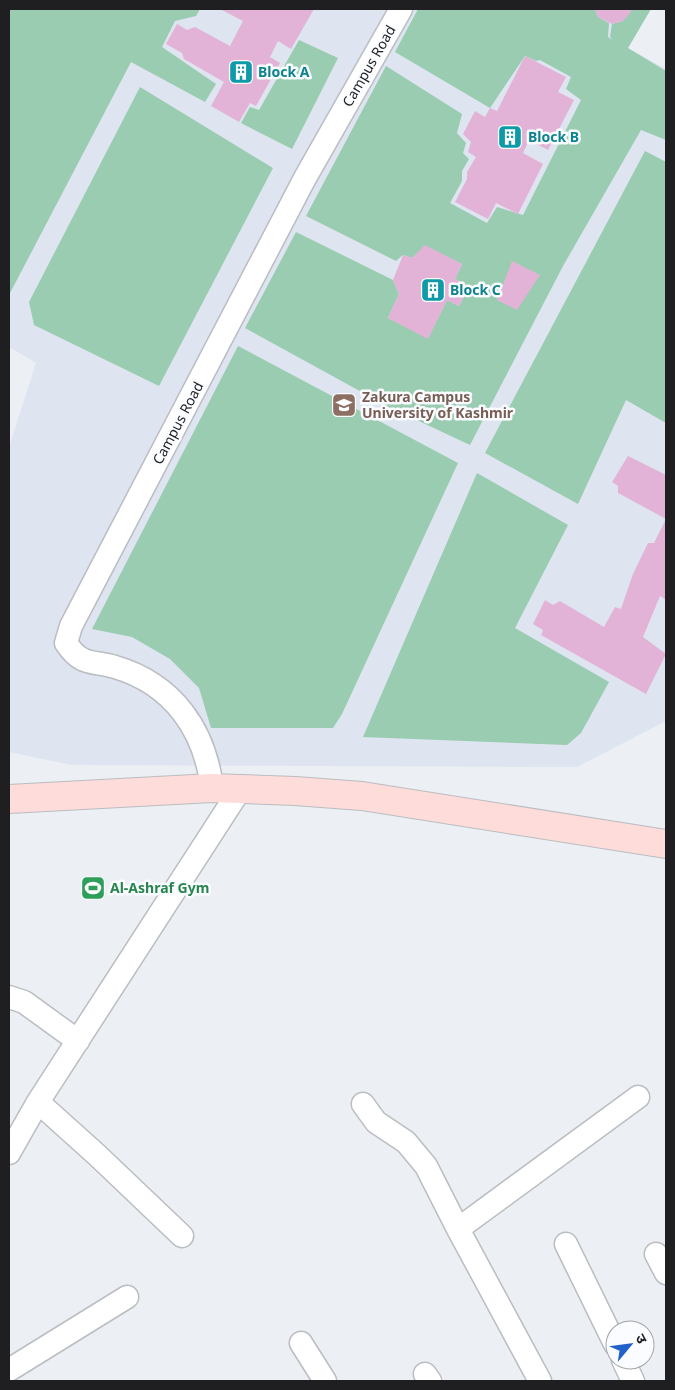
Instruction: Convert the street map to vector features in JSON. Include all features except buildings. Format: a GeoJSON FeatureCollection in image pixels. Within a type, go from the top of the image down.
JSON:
{"type":"FeatureCollection","features":[{"type":"Feature","properties":{"kind":"street","name":"Campus Road"},"geometry":{"type":"LineString","coordinates":[[212,788],[205,751],[188,717],[176,702],[154,684],[128,671],[90,662],[75,656],[66,643],[71,626],[305,178],[401,9]]}},
{"type":"Feature","properties":{"kind":"street"},"geometry":{"type":"LineString","coordinates":[[9,798],[212,788],[241,788],[362,796],[666,844]]}},
{"type":"Feature","properties":{"kind":"street"},"geometry":{"type":"LineString","coordinates":[[9,1153],[38,1102],[241,788]]}},
{"type":"Feature","properties":{"kind":"street"},"geometry":{"type":"LineString","coordinates":[[9,997],[24,1002],[78,1041]]}},
{"type":"Feature","properties":{"kind":"street"},"geometry":{"type":"LineString","coordinates":[[458,1229],[638,1097]]}},
{"type":"Feature","properties":{"kind":"street"},"geometry":{"type":"LineString","coordinates":[[38,1102],[98,1155],[182,1236]]}},
{"type":"Feature","properties":{"kind":"street"},"geometry":{"type":"LineString","coordinates":[[363,1104],[376,1122],[416,1151],[426,1166],[540,1381]]}},
{"type":"Feature","properties":{"kind":"street"},"geometry":{"type":"LineString","coordinates":[[566,1244],[605,1324]]}},
{"type":"Feature","properties":{"kind":"street"},"geometry":{"type":"LineString","coordinates":[[9,1370],[127,1298]]}},
{"type":"Feature","properties":{"kind":"street"},"geometry":{"type":"LineString","coordinates":[[302,1343],[325,1381]]}},
{"type":"Feature","properties":{"kind":"shaded area","name":"Zakura Campus University of Kashmir"},"geometry":{"type":"Polygon","coordinates":[[[9,9],[651,9],[628,48],[666,69],[666,721],[577,767],[72,765],[9,752],[9,447],[36,363],[9,347],[9,9]]]}},
{"type":"Feature","properties":{"kind":"green space"},"geometry":{"type":"Polygon","coordinates":[[[9,9],[200,9],[196,16],[175,21],[162,47],[216,84],[205,102],[131,62],[9,295],[9,9]]]}},
{"type":"Feature","properties":{"kind":"green space"},"geometry":{"type":"Polygon","coordinates":[[[418,9],[595,9],[598,17],[609,23],[608,37],[613,40],[610,37],[612,24],[623,21],[631,9],[651,9],[628,48],[666,71],[666,140],[641,130],[563,266],[470,445],[389,407],[245,328],[296,232],[393,280],[399,294],[388,318],[428,338],[447,300],[459,306],[469,286],[455,279],[462,264],[425,246],[412,258],[403,255],[396,261],[306,216],[386,66],[462,114],[457,133],[466,143],[463,153],[469,159],[462,171],[462,181],[450,203],[487,223],[497,207],[523,215],[581,100],[566,89],[571,77],[540,60],[536,61],[525,56],[490,108],[395,52],[418,9]]]}},
{"type":"Feature","properties":{"kind":"green space"},"geometry":{"type":"Polygon","coordinates":[[[299,40],[338,58],[292,149],[241,123],[250,107],[259,110],[299,40]]]}},
{"type":"Feature","properties":{"kind":"green space"},"geometry":{"type":"Polygon","coordinates":[[[140,87],[273,168],[159,386],[34,325],[29,302],[140,87]]]}},
{"type":"Feature","properties":{"kind":"green space"},"geometry":{"type":"Polygon","coordinates":[[[645,151],[666,162],[666,423],[626,400],[578,504],[485,453],[645,151]]]}},
{"type":"Feature","properties":{"kind":"green space"},"geometry":{"type":"Polygon","coordinates":[[[238,346],[458,463],[342,714],[333,728],[211,728],[199,688],[170,659],[132,637],[92,629],[238,346]]]}},
{"type":"Feature","properties":{"kind":"green space"},"geometry":{"type":"Polygon","coordinates":[[[477,473],[568,525],[515,628],[609,682],[581,733],[567,745],[363,737],[477,473]]]}},
{"type":"Feature","properties":{"kind":"place","name":"Block A"},"geometry":{"type":"Point","coordinates":[241,72]}},
{"type":"Feature","properties":{"kind":"place","name":"Block B"},"geometry":{"type":"Point","coordinates":[510,137]}},
{"type":"Feature","properties":{"kind":"place","name":"Block C"},"geometry":{"type":"Point","coordinates":[433,290]}},
{"type":"Feature","properties":{"kind":"place","name":"Zakura Campus University of Kashmir"},"geometry":{"type":"Point","coordinates":[344,405]}},
{"type":"Feature","properties":{"kind":"place","name":"Al-Ashraf Gym"},"geometry":{"type":"Point","coordinates":[93,888]}}]}
